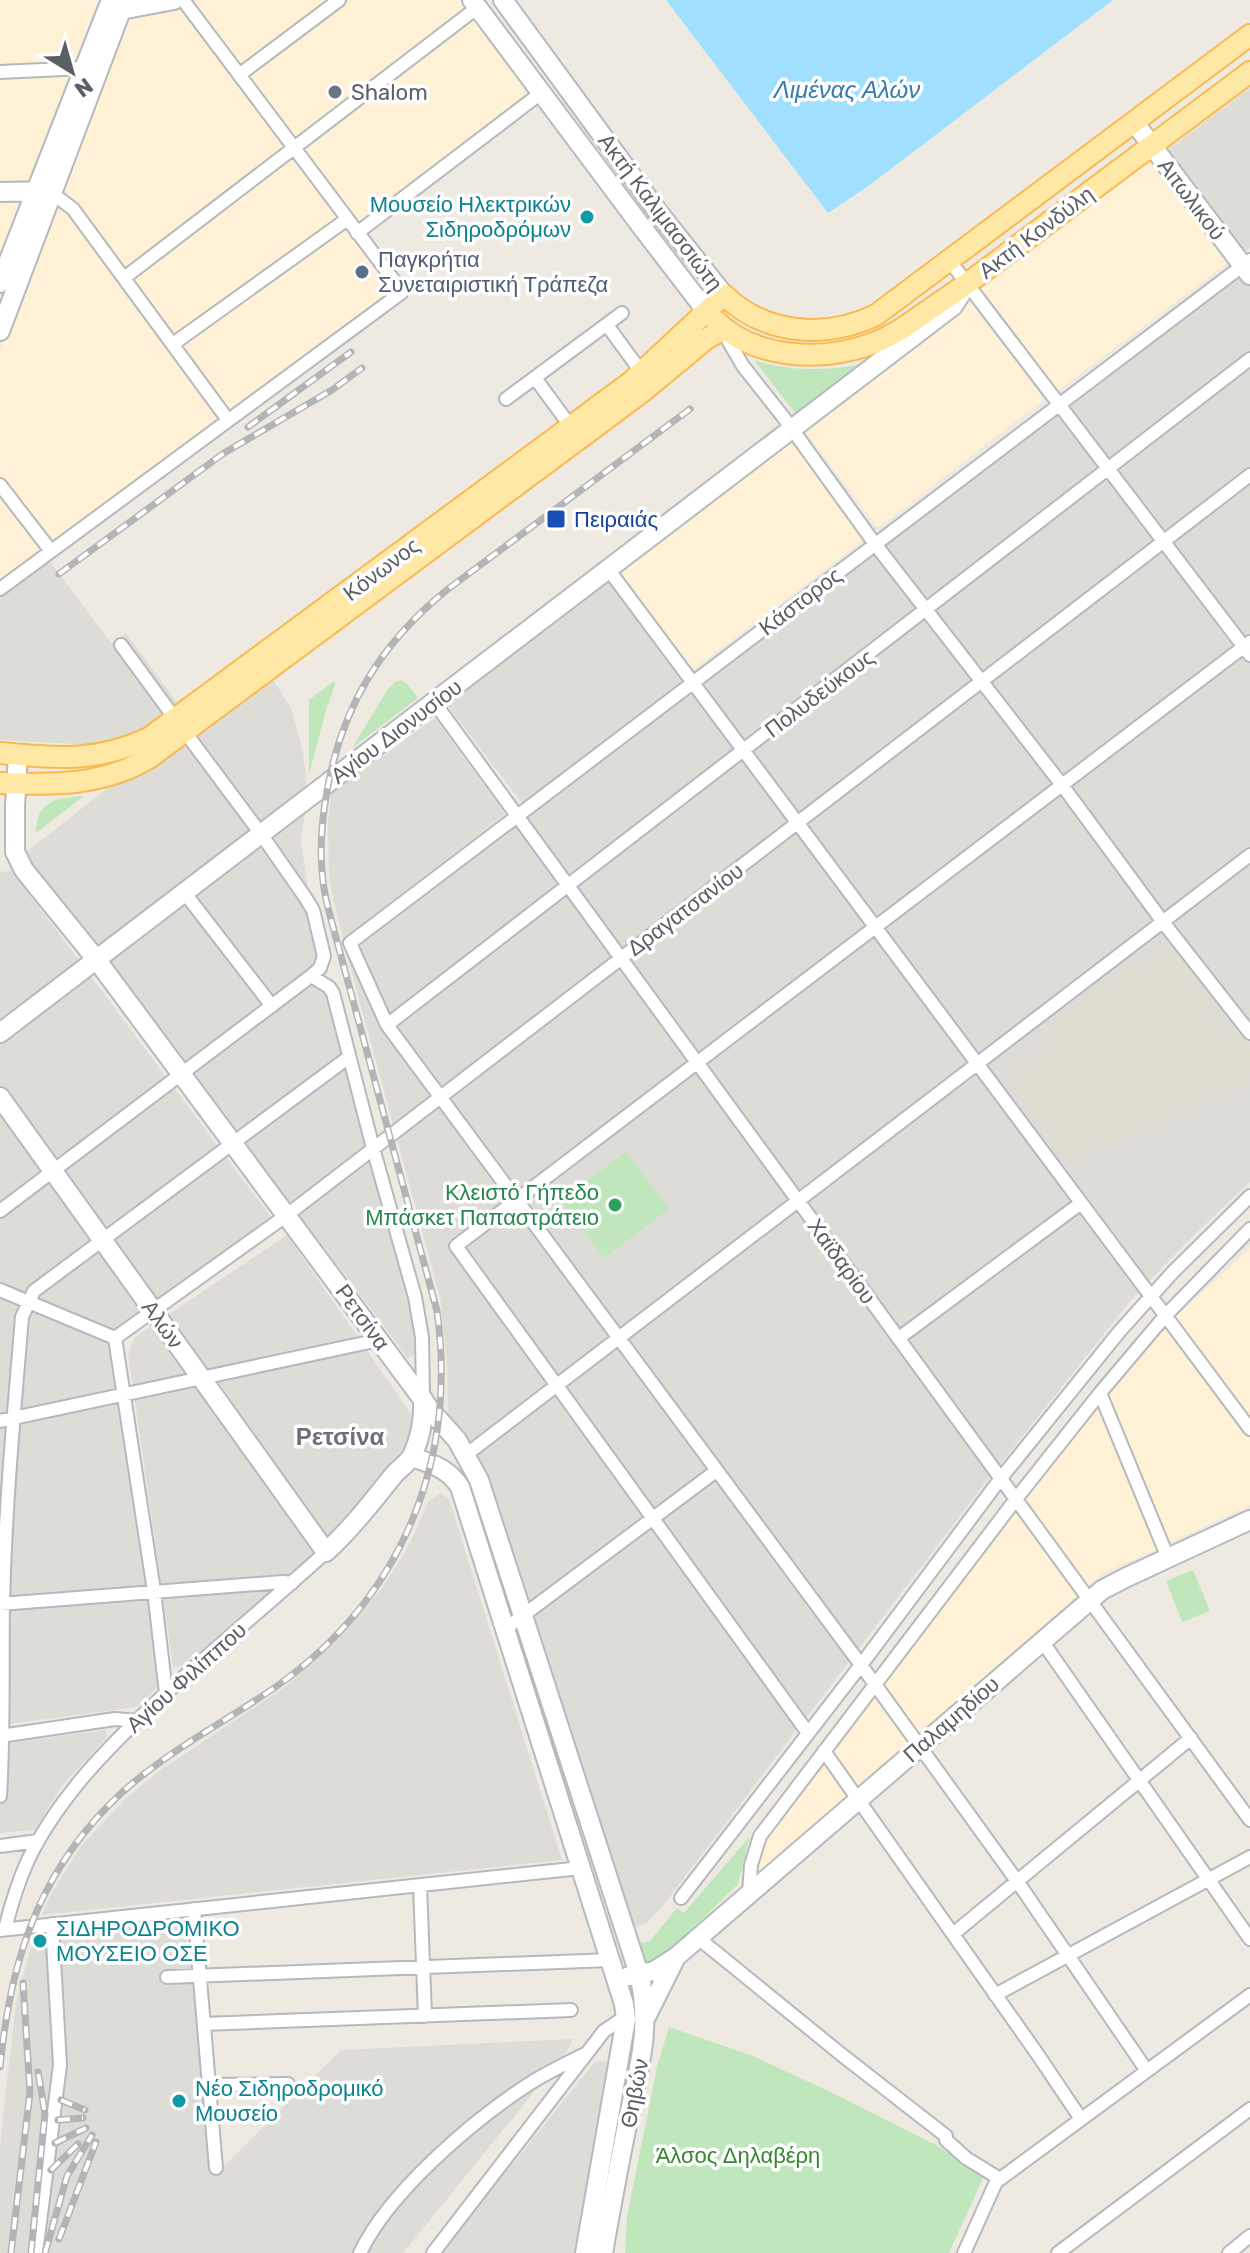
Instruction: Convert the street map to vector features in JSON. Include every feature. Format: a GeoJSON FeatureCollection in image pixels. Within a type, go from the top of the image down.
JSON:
{"type":"FeatureCollection","features":[{"type":"Feature","properties":{"kind":"main road"},"geometry":{"type":"LineString","coordinates":[[119,3],[174,0]]}},
{"type":"Feature","properties":{"kind":"main road","name":"Ακτή Καλιμασσιώτη"},"geometry":{"type":"LineString","coordinates":[[503,0],[659,213],[724,295],[752,317],[778,326],[812,330],[853,325],[876,315],[949,260]]}},
{"type":"Feature","properties":{"kind":"main road"},"geometry":{"type":"LineString","coordinates":[[0,331],[84,68],[119,3]]}},
{"type":"Feature","properties":{"kind":"main road"},"geometry":{"type":"LineString","coordinates":[[0,283],[44,192],[119,3]]}},
{"type":"Feature","properties":{"kind":"main road","name":"Ακτή Καλιμασσιώτη"},"geometry":{"type":"LineString","coordinates":[[475,4],[707,312],[724,329],[747,342],[777,351],[807,355],[841,352],[892,335],[967,283]]}},
{"type":"Feature","properties":{"kind":"main road","name":"Ακτή Κονδύλη"},"geometry":{"type":"LineString","coordinates":[[949,260],[1250,35]]}},
{"type":"Feature","properties":{"kind":"main road","name":"Ακτή Κονδύλη"},"geometry":{"type":"LineString","coordinates":[[792,429],[953,306],[967,283],[1250,72]]}},
{"type":"Feature","properties":{"kind":"main road","name":"Αιτωλικού"},"geometry":{"type":"LineString","coordinates":[[1134,122],[1248,267]]}},
{"type":"Feature","properties":{"kind":"main road"},"geometry":{"type":"LineString","coordinates":[[0,192],[44,192]]}},
{"type":"Feature","properties":{"kind":"main road","name":"Κόνωνος"},"geometry":{"type":"LineString","coordinates":[[8,784],[64,784],[108,777],[139,764],[181,726],[642,373],[724,295]]}},
{"type":"Feature","properties":{"kind":"main road","name":"Κόνωνος"},"geometry":{"type":"LineString","coordinates":[[9,754],[86,758],[140,743],[181,726],[642,392],[706,339],[724,329]]}},
{"type":"Feature","properties":{"kind":"main road","name":"Αγίου Διονυσίου"},"geometry":{"type":"LineString","coordinates":[[0,1033],[792,429]]}},
{"type":"Feature","properties":{"kind":"main road","name":"Ρετσίνα"},"geometry":{"type":"LineString","coordinates":[[9,754],[8,784],[18,861],[96,959],[467,1454],[479,1480],[626,1935]]}},
{"type":"Feature","properties":{"kind":"main road","name":"Αλών"},"geometry":{"type":"LineString","coordinates":[[0,1097],[326,1552]]}},
{"type":"Feature","properties":{"kind":"main road"},"geometry":{"type":"LineString","coordinates":[[423,1399],[424,1416],[412,1457],[449,1472],[460,1487],[614,1969]]}},
{"type":"Feature","properties":{"kind":"main road","name":"Αγίου Φιλίππου"},"geometry":{"type":"LineString","coordinates":[[326,1552],[412,1457]]}},
{"type":"Feature","properties":{"kind":"main road","name":"Παλαμηδίου"},"geometry":{"type":"LineString","coordinates":[[614,1969],[639,1974],[654,1971],[676,1957],[1089,1600],[1117,1582],[1250,1520]]}},
{"type":"Feature","properties":{"kind":"main road","name":"Θηβών"},"geometry":{"type":"LineString","coordinates":[[603,2253],[645,2036],[645,1998],[626,1935]]}},
{"type":"Feature","properties":{"kind":"main road","name":"Παλαμηδίου"},"geometry":{"type":"LineString","coordinates":[[646,2017],[676,1957]]}},
{"type":"Feature","properties":{"kind":"main road","name":"Θηβών"},"geometry":{"type":"LineString","coordinates":[[585,2253],[626,2019],[614,1969]]}},
{"type":"Feature","properties":{"kind":"street"},"geometry":{"type":"LineString","coordinates":[[0,589],[399,295],[401,290],[183,0]]}},
{"type":"Feature","properties":{"kind":"street"},"geometry":{"type":"LineString","coordinates":[[239,75],[339,0]]}},
{"type":"Feature","properties":{"kind":"street"},"geometry":{"type":"LineString","coordinates":[[124,278],[475,4]]}},
{"type":"Feature","properties":{"kind":"street"},"geometry":{"type":"LineString","coordinates":[[0,72],[84,68]]}},
{"type":"Feature","properties":{"kind":"street"},"geometry":{"type":"LineString","coordinates":[[357,233],[541,93]]}},
{"type":"Feature","properties":{"kind":"street"},"geometry":{"type":"LineString","coordinates":[[44,192],[73,209],[228,420]]}},
{"type":"Feature","properties":{"kind":"street"},"geometry":{"type":"LineString","coordinates":[[173,344],[346,220]]}},
{"type":"Feature","properties":{"kind":"street"},"geometry":{"type":"LineString","coordinates":[[808,1733],[456,1246],[1062,785],[1248,648],[949,260]]}},
{"type":"Feature","properties":{"kind":"street","name":"Κάστορος"},"geometry":{"type":"LineString","coordinates":[[387,1025],[350,943],[1059,404],[1248,267]]}},
{"type":"Feature","properties":{"kind":"street"},"geometry":{"type":"LineString","coordinates":[[506,399],[622,313]]}},
{"type":"Feature","properties":{"kind":"street"},"geometry":{"type":"LineString","coordinates":[[607,325],[642,373]]}},
{"type":"Feature","properties":{"kind":"street"},"geometry":{"type":"LineString","coordinates":[[724,329],[743,366],[875,544],[1250,1033]]}},
{"type":"Feature","properties":{"kind":"street","name":"Πολυδεύκους"},"geometry":{"type":"LineString","coordinates":[[387,1025],[1250,359]]}},
{"type":"Feature","properties":{"kind":"street"},"geometry":{"type":"LineString","coordinates":[[535,378],[571,427]]}},
{"type":"Feature","properties":{"kind":"street","name":"Δραγατσανίου"},"geometry":{"type":"LineString","coordinates":[[115,1338],[287,1215],[1250,475]]}},
{"type":"Feature","properties":{"kind":"street"},"geometry":{"type":"LineString","coordinates":[[0,485],[51,551]]}},
{"type":"Feature","properties":{"kind":"street"},"geometry":{"type":"LineString","coordinates":[[608,569],[1250,1429]]}},
{"type":"Feature","properties":{"kind":"street"},"geometry":{"type":"LineString","coordinates":[[0,1211],[311,976],[320,968],[324,956],[313,910],[261,834],[121,645]]}},
{"type":"Feature","properties":{"kind":"street","name":"Χαϊδαρίου"},"geometry":{"type":"LineString","coordinates":[[434,702],[1089,1600],[1248,1811]]}},
{"type":"Feature","properties":{"kind":"street"},"geometry":{"type":"LineString","coordinates":[[467,1454],[1249,859]]}},
{"type":"Feature","properties":{"kind":"street"},"geometry":{"type":"LineString","coordinates":[[184,892],[272,1006]]}},
{"type":"Feature","properties":{"kind":"street"},"geometry":{"type":"LineString","coordinates":[[311,976],[333,993],[418,1308],[422,1337],[423,1399]]}},
{"type":"Feature","properties":{"kind":"street"},"geometry":{"type":"LineString","coordinates":[[387,1025],[861,1665],[1017,1881],[1147,2071]]}},
{"type":"Feature","properties":{"kind":"street"},"geometry":{"type":"LineString","coordinates":[[0,1796],[7,1419],[22,1317],[28,1302],[34,1291],[349,1057]]}},
{"type":"Feature","properties":{"kind":"street"},"geometry":{"type":"LineString","coordinates":[[681,1898],[1001,1478],[1150,1296],[1250,1196]]}},
{"type":"Feature","properties":{"kind":"street"},"geometry":{"type":"LineString","coordinates":[[899,1338],[1081,1203]]}},
{"type":"Feature","properties":{"kind":"street"},"geometry":{"type":"LineString","coordinates":[[749,1893],[751,1865],[760,1836],[824,1751],[1100,1393],[1165,1316],[1250,1229]]}},
{"type":"Feature","properties":{"kind":"street"},"geometry":{"type":"LineString","coordinates":[[0,1290],[115,1338],[154,1591],[166,1693]]}},
{"type":"Feature","properties":{"kind":"street"},"geometry":{"type":"LineString","coordinates":[[7,1419],[379,1340]]}},
{"type":"Feature","properties":{"kind":"street"},"geometry":{"type":"LineString","coordinates":[[1100,1393],[1168,1558]]}},
{"type":"Feature","properties":{"kind":"street"},"geometry":{"type":"LineString","coordinates":[[505,1629],[716,1471]]}},
{"type":"Feature","properties":{"kind":"street","name":"Αγίου Φιλίππου"},"geometry":{"type":"LineString","coordinates":[[2,1929],[38,1841],[69,1794],[100,1758],[166,1693],[326,1552]]}},
{"type":"Feature","properties":{"kind":"street"},"geometry":{"type":"LineString","coordinates":[[2,1604],[292,1583]]}},
{"type":"Feature","properties":{"kind":"street"},"geometry":{"type":"LineString","coordinates":[[1042,1641],[1250,1939]]}},
{"type":"Feature","properties":{"kind":"street"},"geometry":{"type":"LineString","coordinates":[[2,1736],[115,1719],[137,1721]]}},
{"type":"Feature","properties":{"kind":"street"},"geometry":{"type":"LineString","coordinates":[[953,1934],[1191,1738]]}},
{"type":"Feature","properties":{"kind":"street"},"geometry":{"type":"LineString","coordinates":[[824,1751],[1081,2119]]}},
{"type":"Feature","properties":{"kind":"street"},"geometry":{"type":"LineString","coordinates":[[0,1846],[38,1841]]}},
{"type":"Feature","properties":{"kind":"street"},"geometry":{"type":"LineString","coordinates":[[995,1995],[1250,1857]]}},
{"type":"Feature","properties":{"kind":"street"},"geometry":{"type":"LineString","coordinates":[[2,1929],[581,1868]]}},
{"type":"Feature","properties":{"kind":"street"},"geometry":{"type":"LineString","coordinates":[[420,1886],[425,2016]]}},
{"type":"Feature","properties":{"kind":"street"},"geometry":{"type":"LineString","coordinates":[[194,1909],[216,2168]]}},
{"type":"Feature","properties":{"kind":"street"},"geometry":{"type":"LineString","coordinates":[[36,2253],[60,2065],[52,1924]]}},
{"type":"Feature","properties":{"kind":"street"},"geometry":{"type":"LineString","coordinates":[[697,1937],[946,2136],[954,2149],[1000,2179]]}},
{"type":"Feature","properties":{"kind":"street"},"geometry":{"type":"LineString","coordinates":[[167,1977],[423,1968],[614,1969]]}},
{"type":"Feature","properties":{"kind":"street"},"geometry":{"type":"LineString","coordinates":[[964,2253],[994,2184],[1250,1995]]}},
{"type":"Feature","properties":{"kind":"street"},"geometry":{"type":"LineString","coordinates":[[204,2024],[571,2010]]}},
{"type":"Feature","properties":{"kind":"street"},"geometry":{"type":"LineString","coordinates":[[433,2253],[609,2027],[626,2019],[646,2017]]}},
{"type":"Feature","properties":{"kind":"street"},"geometry":{"type":"LineString","coordinates":[[360,2253],[378,2221],[394,2202],[456,2141],[529,2084],[586,2053]]}},
{"type":"Feature","properties":{"kind":"street"},"geometry":{"type":"LineString","coordinates":[[209,2085],[288,2084]]}},
{"type":"Feature","properties":{"kind":"street"},"geometry":{"type":"LineString","coordinates":[[1058,2253],[1250,2109]]}},
{"type":"Feature","properties":{"kind":"street"},"geometry":{"type":"LineString","coordinates":[[1229,2253],[1250,2236]]}},
{"type":"Feature","properties":{"kind":"shaded area"},"geometry":{"type":"Polygon","coordinates":[[[0,0],[98,0],[0,254],[0,0]]]}},
{"type":"Feature","properties":{"kind":"shaded area"},"geometry":{"type":"Polygon","coordinates":[[[327,0],[240,66],[193,2],[327,0]]]}},
{"type":"Feature","properties":{"kind":"shaded area"},"geometry":{"type":"Polygon","coordinates":[[[350,0],[460,0],[465,7],[294,138],[248,77],[350,0]]]}},
{"type":"Feature","properties":{"kind":"shaded area"},"geometry":{"type":"Polygon","coordinates":[[[177,6],[337,217],[172,335],[68,196],[65,186],[127,15],[177,6]]]}},
{"type":"Feature","properties":{"kind":"shaded area"},"geometry":{"type":"Polygon","coordinates":[[[475,20],[523,84],[522,98],[358,223],[304,151],[475,20]]]}},
{"type":"Feature","properties":{"kind":"shaded area"},"geometry":{"type":"Polygon","coordinates":[[[1250,88],[1250,248],[1242,253],[1165,152],[1250,88]]]}},
{"type":"Feature","properties":{"kind":"shaded area"},"geometry":{"type":"Polygon","coordinates":[[[1151,160],[1229,262],[1058,390],[982,289],[1151,160]]]}},
{"type":"Feature","properties":{"kind":"shaded area"},"geometry":{"type":"Polygon","coordinates":[[[62,209],[67,211],[221,420],[52,546],[0,478],[0,349],[52,216],[62,209]]]}},
{"type":"Feature","properties":{"kind":"shaded area"},"geometry":{"type":"Polygon","coordinates":[[[344,225],[394,292],[230,412],[180,344],[344,225]]]}},
{"type":"Feature","properties":{"kind":"shaded area"},"geometry":{"type":"Polygon","coordinates":[[[1250,269],[1250,1182],[1131,1300],[985,1483],[661,1908],[648,1922],[633,1929],[538,1628],[482,1464],[448,1415],[447,1363],[440,1297],[347,955],[1250,269]]]}},
{"type":"Feature","properties":{"kind":"shaded area"},"geometry":{"type":"Polygon","coordinates":[[[969,301],[1044,399],[878,528],[802,427],[969,301]]]}},
{"type":"Feature","properties":{"kind":"shaded area"},"geometry":{"type":"Polygon","coordinates":[[[790,439],[865,539],[692,670],[616,569],[790,439]]]}},
{"type":"Feature","properties":{"kind":"shaded area"},"geometry":{"type":"Polygon","coordinates":[[[0,492],[45,551],[0,585],[0,492]]]}},
{"type":"Feature","properties":{"kind":"shaded area"},"geometry":{"type":"Polygon","coordinates":[[[50,561],[111,643],[126,633],[181,708],[127,739],[93,745],[0,740],[0,598],[50,561]]]}},
{"type":"Feature","properties":{"kind":"shaded area"},"geometry":{"type":"Polygon","coordinates":[[[608,582],[682,681],[522,803],[447,705],[608,582]]]}},
{"type":"Feature","properties":{"kind":"shaded area"},"geometry":{"type":"Polygon","coordinates":[[[272,678],[291,708],[303,752],[307,790],[261,825],[193,733],[272,678]]]}},
{"type":"Feature","properties":{"kind":"shaded area"},"geometry":{"type":"Polygon","coordinates":[[[435,718],[505,814],[343,939],[329,879],[331,794],[435,718]]]}},
{"type":"Feature","properties":{"kind":"shaded area"},"geometry":{"type":"Polygon","coordinates":[[[185,740],[306,907],[416,1325],[417,1353],[408,1358],[25,853],[117,781],[185,740]]]}},
{"type":"Feature","properties":{"kind":"shaded area"},"geometry":{"type":"Polygon","coordinates":[[[305,811],[301,842],[308,888],[270,838],[305,811]]]}},
{"type":"Feature","properties":{"kind":"shaded area"},"geometry":{"type":"Polygon","coordinates":[[[12,871],[273,1220],[113,1330],[0,1282],[0,872],[12,871]]]}},
{"type":"Feature","properties":{"kind":"shaded area"},"geometry":{"type":"Polygon","coordinates":[[[1177,948],[1215,999],[1213,1010],[1225,1027],[1237,1027],[1250,1044],[1250,1085],[1066,1163],[1008,1083],[1009,1073],[1033,1056],[1033,1050],[1043,1044],[1043,1031],[1120,968],[1142,966],[1163,949],[1177,948]]]}},
{"type":"Feature","properties":{"kind":"shaded area"},"geometry":{"type":"Polygon","coordinates":[[[287,1235],[420,1427],[407,1453],[329,1543],[187,1665],[173,1667],[128,1353],[135,1337],[287,1235]]]}},
{"type":"Feature","properties":{"kind":"shaded area"},"geometry":{"type":"Polygon","coordinates":[[[1250,1248],[1250,1505],[1102,1574],[759,1875],[759,1852],[768,1834],[1106,1394],[1181,1312],[1250,1248]]]}},
{"type":"Feature","properties":{"kind":"shaded area"},"geometry":{"type":"Polygon","coordinates":[[[0,1298],[110,1344],[161,1684],[137,1707],[0,1725],[0,1298]]]}},
{"type":"Feature","properties":{"kind":"shaded area"},"geometry":{"type":"Polygon","coordinates":[[[440,1493],[449,1499],[562,1860],[42,1915],[51,1894],[82,1845],[127,1797],[162,1769],[282,1689],[339,1639],[382,1588],[407,1549],[428,1502],[440,1493]]]}},
{"type":"Feature","properties":{"kind":"shaded area"},"geometry":{"type":"Polygon","coordinates":[[[106,1730],[107,1737],[61,1787],[35,1830],[0,1833],[0,1744],[106,1730]]]}},
{"type":"Feature","properties":{"kind":"shaded area"},"geometry":{"type":"Polygon","coordinates":[[[185,1919],[213,2177],[341,2050],[573,2039],[565,2054],[403,2253],[0,2253],[0,2147],[5,2098],[16,2003],[34,1936],[185,1919]]]}},
{"type":"Feature","properties":{"kind":"shaded area"},"geometry":{"type":"Polygon","coordinates":[[[609,2062],[574,2253],[444,2253],[594,2063],[609,2062]]]}},
{"type":"Feature","properties":{"kind":"green space"},"geometry":{"type":"Polygon","coordinates":[[[754,360],[806,369],[857,365],[795,413],[754,360]]]}},
{"type":"Feature","properties":{"kind":"green space"},"geometry":{"type":"Polygon","coordinates":[[[401,680],[418,698],[352,748],[388,689],[401,680]]]}},
{"type":"Feature","properties":{"kind":"green space"},"geometry":{"type":"Polygon","coordinates":[[[334,681],[335,685],[309,775],[309,700],[334,681]]]}},
{"type":"Feature","properties":{"kind":"green space"},"geometry":{"type":"Polygon","coordinates":[[[84,796],[36,833],[44,807],[56,800],[84,796]]]}},
{"type":"Feature","properties":{"kind":"green space","name":"Κλειστό Γήπεδο Μπάσκετ Παπαστράτειο"},"geometry":{"type":"Polygon","coordinates":[[[626,1152],[669,1209],[604,1258],[561,1200],[626,1152]]]}},
{"type":"Feature","properties":{"kind":"green space"},"geometry":{"type":"Polygon","coordinates":[[[1193,1570],[1210,1611],[1182,1622],[1166,1581],[1193,1570]]]}},
{"type":"Feature","properties":{"kind":"green space"},"geometry":{"type":"Polygon","coordinates":[[[750,1836],[738,1884],[658,1963],[649,1965],[643,1959],[638,1943],[649,1942],[677,1908],[684,1913],[750,1836]]]}},
{"type":"Feature","properties":{"kind":"green space","name":"Άλσος Δηλαβέρη"},"geometry":{"type":"Polygon","coordinates":[[[669,2027],[753,2056],[837,2095],[936,2145],[984,2176],[949,2253],[625,2253],[627,2217],[657,2067],[669,2027]]]}},
{"type":"Feature","properties":{"kind":"water","name":"Λιμένας Αλών"},"geometry":{"type":"Polygon","coordinates":[[[666,0],[1113,0],[871,184],[828,213],[666,0]]]}},
{"type":"Feature","properties":{"kind":"railway"},"geometry":{"type":"LineString","coordinates":[[248,427],[351,352]]}},
{"type":"Feature","properties":{"kind":"railway"},"geometry":{"type":"LineString","coordinates":[[59,574],[224,453],[332,390],[362,368]]}},
{"type":"Feature","properties":{"kind":"railway"},"geometry":{"type":"LineString","coordinates":[[0,2067],[11,1993],[31,1926],[45,1894],[84,1833],[109,1805],[148,1771],[277,1686],[320,1651],[357,1612],[388,1568],[411,1522],[428,1473],[438,1421],[441,1367],[437,1311],[328,908],[323,878],[321,850],[325,806],[334,760],[354,704],[384,654],[424,610],[690,409]]}},
{"type":"Feature","properties":{"kind":"railway"},"geometry":{"type":"LineString","coordinates":[[11,2253],[30,2092],[23,1983]]}},
{"type":"Feature","properties":{"kind":"railway"},"geometry":{"type":"LineString","coordinates":[[31,2253],[45,2114],[38,2072]]}},
{"type":"Feature","properties":{"kind":"railway"},"geometry":{"type":"LineString","coordinates":[[61,2100],[85,2110]]}},
{"type":"Feature","properties":{"kind":"railway"},"geometry":{"type":"LineString","coordinates":[[58,2120],[83,2118]]}},
{"type":"Feature","properties":{"kind":"railway"},"geometry":{"type":"LineString","coordinates":[[55,2143],[86,2128]]}},
{"type":"Feature","properties":{"kind":"railway"},"geometry":{"type":"LineString","coordinates":[[45,2253],[67,2176],[92,2135]]}},
{"type":"Feature","properties":{"kind":"railway"},"geometry":{"type":"LineString","coordinates":[[59,2239],[96,2142]]}},
{"type":"Feature","properties":{"kind":"railway"},"geometry":{"type":"LineString","coordinates":[[51,2170],[78,2144]]}},
{"type":"Feature","properties":{"kind":"place","name":"Shalom"},"geometry":{"type":"Point","coordinates":[335,92]}},
{"type":"Feature","properties":{"kind":"place","name":"Μουσείο Ηλεκτρικών Σιδηροδρόμων"},"geometry":{"type":"Point","coordinates":[587,217]}},
{"type":"Feature","properties":{"kind":"place","name":"Παγκρήτια Συνεταιριστική Τράπεζα"},"geometry":{"type":"Point","coordinates":[362,272]}},
{"type":"Feature","properties":{"kind":"place","name":"Πειραιάς"},"geometry":{"type":"Point","coordinates":[556,519]}},
{"type":"Feature","properties":{"kind":"place","name":"Κλειστό Γήπεδο Μπάσκετ Παπαστράτειο"},"geometry":{"type":"Point","coordinates":[615,1205]}},
{"type":"Feature","properties":{"kind":"place","name":"ΣΙΔΗΡΟΔΡΟΜΙΚΟ ΜΟΥΣΕΙΟ ΟΣΕ"},"geometry":{"type":"Point","coordinates":[40,1941]}},
{"type":"Feature","properties":{"kind":"place","name":"Νέο Σιδηροδρομικό Μουσείο"},"geometry":{"type":"Point","coordinates":[179,2101]}},
{"type":"Feature","properties":{"kind":"district","name":"Ρετσίνα"},"geometry":{"type":"Point","coordinates":[340,1437]}}]}
